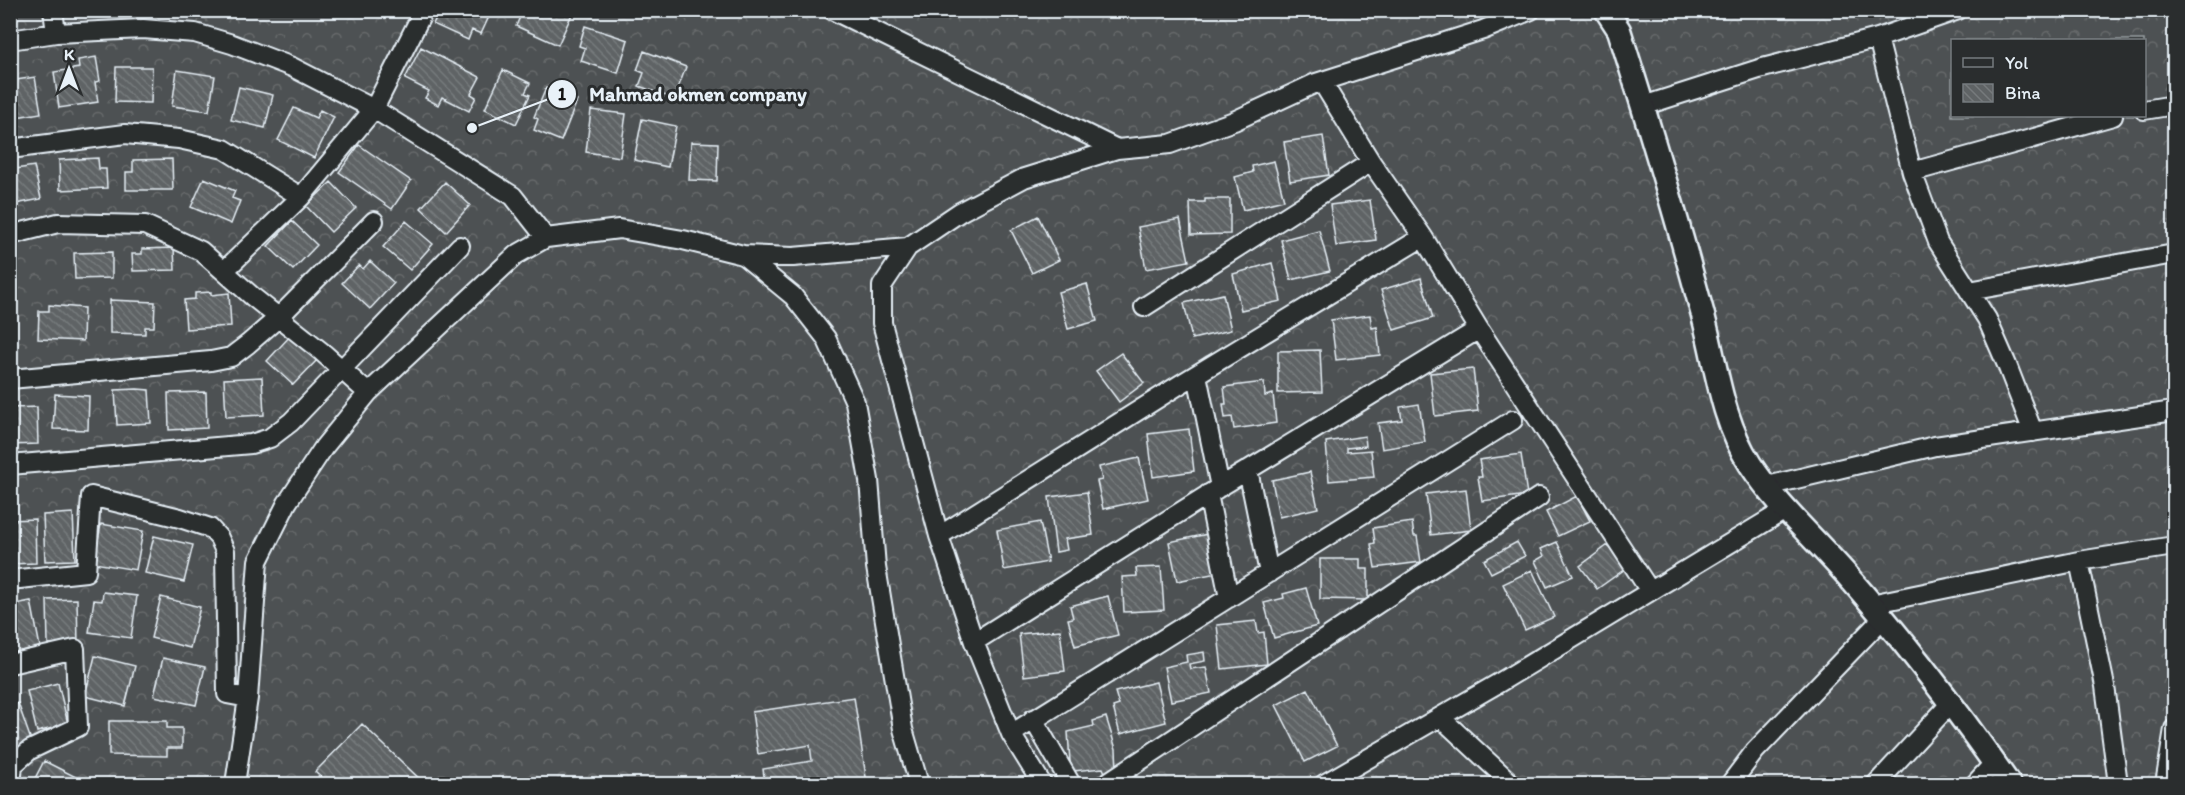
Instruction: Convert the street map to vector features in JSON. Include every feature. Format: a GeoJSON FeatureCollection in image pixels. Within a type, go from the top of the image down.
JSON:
{"type":"FeatureCollection","features":[{"type":"Feature","properties":{"kind":"main road"},"geometry":{"type":"LineString","coordinates":[[1606,10],[1619,30],[1672,202],[1705,322],[1729,422],[1749,463],[1785,510],[1928,671],[2009,784]]}},
{"type":"Feature","properties":{"kind":"street"},"geometry":{"type":"LineString","coordinates":[[53,10],[56,33]]}},
{"type":"Feature","properties":{"kind":"street"},"geometry":{"type":"LineString","coordinates":[[224,271],[301,197],[374,109],[424,10]]}},
{"type":"Feature","properties":{"kind":"street"},"geometry":{"type":"LineString","coordinates":[[1042,784],[1011,734],[974,642],[939,536],[882,323],[882,286],[908,247],[960,212],[1024,178],[1117,149],[1170,144],[1234,122],[1322,82],[1484,30],[1531,10]]}},
{"type":"Feature","properties":{"kind":"street"},"geometry":{"type":"LineString","coordinates":[[1643,106],[1759,69],[1878,38],[1958,10]]}},
{"type":"Feature","properties":{"kind":"street"},"geometry":{"type":"LineString","coordinates":[[834,11],[1117,149]]}},
{"type":"Feature","properties":{"kind":"street"},"geometry":{"type":"LineString","coordinates":[[10,40],[56,33],[143,29],[195,33],[232,44],[292,67],[374,109],[513,196],[546,238]]}},
{"type":"Feature","properties":{"kind":"street"},"geometry":{"type":"LineString","coordinates":[[1878,38],[1912,172],[1938,242],[1987,319],[2033,432]]}},
{"type":"Feature","properties":{"kind":"street"},"geometry":{"type":"LineString","coordinates":[[1322,82],[1371,162],[1423,237],[1479,329],[1650,591]]}},
{"type":"Feature","properties":{"kind":"street"},"geometry":{"type":"LineString","coordinates":[[2146,110],[2175,105]]}},
{"type":"Feature","properties":{"kind":"street"},"geometry":{"type":"LineString","coordinates":[[1912,172],[2109,117]]}},
{"type":"Feature","properties":{"kind":"street"},"geometry":{"type":"LineString","coordinates":[[10,149],[125,134],[179,139],[224,149],[301,197]]}},
{"type":"Feature","properties":{"kind":"street"},"geometry":{"type":"LineString","coordinates":[[1144,307],[1371,162]]}},
{"type":"Feature","properties":{"kind":"street"},"geometry":{"type":"LineString","coordinates":[[10,379],[211,361],[231,357],[278,318],[374,221]]}},
{"type":"Feature","properties":{"kind":"street"},"geometry":{"type":"LineString","coordinates":[[10,235],[58,223],[145,225],[201,251],[368,393]]}},
{"type":"Feature","properties":{"kind":"street"},"geometry":{"type":"LineString","coordinates":[[235,784],[248,698],[258,561],[287,503],[324,447],[368,393],[516,255],[546,238],[619,229],[683,240],[743,255],[793,257],[908,247]]}},
{"type":"Feature","properties":{"kind":"street"},"geometry":{"type":"LineString","coordinates":[[939,536],[1423,237]]}},
{"type":"Feature","properties":{"kind":"street"},"geometry":{"type":"LineString","coordinates":[[10,465],[251,444],[270,438],[291,422],[460,246]]}},
{"type":"Feature","properties":{"kind":"street"},"geometry":{"type":"LineString","coordinates":[[1969,291],[2175,254]]}},
{"type":"Feature","properties":{"kind":"street"},"geometry":{"type":"LineString","coordinates":[[743,255],[793,296],[826,338],[855,402],[869,480],[876,567],[903,729],[919,784]]}},
{"type":"Feature","properties":{"kind":"street"},"geometry":{"type":"LineString","coordinates":[[974,642],[1214,490],[1479,329]]}},
{"type":"Feature","properties":{"kind":"street"},"geometry":{"type":"LineString","coordinates":[[1197,375],[1229,598]]}},
{"type":"Feature","properties":{"kind":"street"},"geometry":{"type":"LineString","coordinates":[[1767,486],[1935,446],[2175,411]]}},
{"type":"Feature","properties":{"kind":"street"},"geometry":{"type":"LineString","coordinates":[[1011,734],[1513,420]]}},
{"type":"Feature","properties":{"kind":"street"},"geometry":{"type":"LineString","coordinates":[[1248,470],[1269,573]]}},
{"type":"Feature","properties":{"kind":"street"},"geometry":{"type":"LineString","coordinates":[[10,580],[86,572],[91,496],[180,518],[210,528],[219,538],[225,551],[227,694],[248,698]]}},
{"type":"Feature","properties":{"kind":"street"},"geometry":{"type":"LineString","coordinates":[[1105,784],[1539,497]]}},
{"type":"Feature","properties":{"kind":"street"},"geometry":{"type":"LineString","coordinates":[[1324,784],[1785,510]]}},
{"type":"Feature","properties":{"kind":"street"},"geometry":{"type":"LineString","coordinates":[[1730,784],[1755,751],[1877,611],[2079,561],[2175,546]]}},
{"type":"Feature","properties":{"kind":"street"},"geometry":{"type":"LineString","coordinates":[[2079,561],[2105,686],[2118,784]]}},
{"type":"Feature","properties":{"kind":"street"},"geometry":{"type":"LineString","coordinates":[[10,664],[75,649],[78,727],[30,750],[13,765],[11,784]]}},
{"type":"Feature","properties":{"kind":"street"},"geometry":{"type":"LineString","coordinates":[[1876,784],[1951,703]]}},
{"type":"Feature","properties":{"kind":"street"},"geometry":{"type":"LineString","coordinates":[[1440,717],[1512,784]]}},
{"type":"Feature","properties":{"kind":"street"},"geometry":{"type":"LineString","coordinates":[[1033,719],[1071,784]]}},
{"type":"Feature","properties":{"kind":"street"},"geometry":{"type":"LineString","coordinates":[[2165,784],[2175,729]]}},
{"type":"Feature","properties":{"kind":"street"},"geometry":{"type":"LineString","coordinates":[[1975,784],[1994,763]]}},
{"type":"Feature","properties":{"kind":"green space"},"geometry":{"type":"Polygon","coordinates":[[[10,11],[2174,11],[2174,784],[11,784],[10,11]]]}},
{"type":"Feature","properties":{"kind":"building"},"geometry":{"type":"Polygon","coordinates":[[[440,10],[492,10],[481,34],[472,30],[468,40],[433,24],[440,10]]]}},
{"type":"Feature","properties":{"kind":"building"},"geometry":{"type":"Polygon","coordinates":[[[523,10],[564,10],[572,14],[558,45],[516,26],[523,10]]]}},
{"type":"Feature","properties":{"kind":"building"},"geometry":{"type":"Polygon","coordinates":[[[585,26],[628,40],[618,73],[581,61],[585,48],[579,46],[585,26]]]}},
{"type":"Feature","properties":{"kind":"building"},"geometry":{"type":"Polygon","coordinates":[[[421,47],[480,77],[471,94],[476,97],[469,111],[442,97],[438,105],[425,98],[429,91],[405,79],[421,47]]]}},
{"type":"Feature","properties":{"kind":"building"},"geometry":{"type":"Polygon","coordinates":[[[644,51],[686,67],[674,99],[639,86],[644,73],[637,70],[644,51]]]}},
{"type":"Feature","properties":{"kind":"building"},"geometry":{"type":"Polygon","coordinates":[[[96,57],[100,81],[95,82],[98,102],[59,108],[54,72],[79,68],[78,60],[96,57]]]}},
{"type":"Feature","properties":{"kind":"building"},"geometry":{"type":"Polygon","coordinates":[[[116,67],[152,67],[151,103],[115,102],[116,67]]]}},
{"type":"Feature","properties":{"kind":"building"},"geometry":{"type":"Polygon","coordinates":[[[177,70],[215,76],[209,111],[172,106],[177,70]]]}},
{"type":"Feature","properties":{"kind":"building"},"geometry":{"type":"Polygon","coordinates":[[[503,70],[530,83],[525,93],[530,95],[516,124],[485,109],[503,70]]]}},
{"type":"Feature","properties":{"kind":"building"},"geometry":{"type":"Polygon","coordinates":[[[35,77],[41,113],[10,118],[10,81],[35,77]]]}},
{"type":"Feature","properties":{"kind":"building"},"geometry":{"type":"Polygon","coordinates":[[[239,87],[273,95],[265,128],[231,120],[239,87]]]}},
{"type":"Feature","properties":{"kind":"building"},"geometry":{"type":"Polygon","coordinates":[[[546,88],[577,101],[561,141],[534,130],[538,119],[534,117],[546,88]]]}},
{"type":"Feature","properties":{"kind":"building"},"geometry":{"type":"Polygon","coordinates":[[[294,108],[316,118],[320,110],[334,117],[314,158],[278,140],[294,108]]]}},
{"type":"Feature","properties":{"kind":"building"},"geometry":{"type":"Polygon","coordinates":[[[591,110],[626,114],[620,157],[586,152],[591,110]]]}},
{"type":"Feature","properties":{"kind":"building"},"geometry":{"type":"Polygon","coordinates":[[[642,119],[676,126],[668,167],[634,160],[642,119]]]}},
{"type":"Feature","properties":{"kind":"building"},"geometry":{"type":"Polygon","coordinates":[[[1323,136],[1329,175],[1290,181],[1284,142],[1323,136]]]}},
{"type":"Feature","properties":{"kind":"building"},"geometry":{"type":"Polygon","coordinates":[[[691,142],[718,143],[717,181],[689,180],[691,142]]]}},
{"type":"Feature","properties":{"kind":"building"},"geometry":{"type":"Polygon","coordinates":[[[359,145],[411,181],[392,209],[339,172],[359,145]]]}},
{"type":"Feature","properties":{"kind":"building"},"geometry":{"type":"Polygon","coordinates":[[[98,158],[99,169],[106,169],[107,188],[60,190],[59,160],[98,158]]]}},
{"type":"Feature","properties":{"kind":"building"},"geometry":{"type":"Polygon","coordinates":[[[172,159],[173,190],[126,190],[126,172],[133,172],[133,160],[172,159]]]}},
{"type":"Feature","properties":{"kind":"building"},"geometry":{"type":"Polygon","coordinates":[[[1274,161],[1284,200],[1243,210],[1235,177],[1253,172],[1252,166],[1274,161]]]}},
{"type":"Feature","properties":{"kind":"building"},"geometry":{"type":"Polygon","coordinates":[[[34,166],[41,199],[10,205],[10,170],[34,166]]]}},
{"type":"Feature","properties":{"kind":"building"},"geometry":{"type":"Polygon","coordinates":[[[204,178],[235,191],[232,198],[240,201],[231,224],[191,207],[204,178]]]}},
{"type":"Feature","properties":{"kind":"building"},"geometry":{"type":"Polygon","coordinates":[[[331,182],[356,208],[331,232],[306,206],[331,182]]]}},
{"type":"Feature","properties":{"kind":"building"},"geometry":{"type":"Polygon","coordinates":[[[445,182],[470,205],[446,232],[421,208],[445,182]]]}},
{"type":"Feature","properties":{"kind":"building"},"geometry":{"type":"Polygon","coordinates":[[[1205,199],[1230,199],[1230,234],[1191,235],[1190,202],[1205,202],[1205,199]]]}},
{"type":"Feature","properties":{"kind":"building"},"geometry":{"type":"Polygon","coordinates":[[[1370,200],[1376,240],[1336,246],[1330,205],[1370,200]]]}},
{"type":"Feature","properties":{"kind":"building"},"geometry":{"type":"Polygon","coordinates":[[[1038,216],[1059,260],[1032,273],[1011,230],[1038,216]]]}},
{"type":"Feature","properties":{"kind":"building"},"geometry":{"type":"Polygon","coordinates":[[[1180,219],[1189,261],[1146,269],[1138,227],[1180,219]]]}},
{"type":"Feature","properties":{"kind":"building"},"geometry":{"type":"Polygon","coordinates":[[[292,221],[317,245],[293,270],[268,246],[292,221]]]}},
{"type":"Feature","properties":{"kind":"building"},"geometry":{"type":"Polygon","coordinates":[[[406,221],[433,244],[410,270],[383,247],[406,221]]]}},
{"type":"Feature","properties":{"kind":"building"},"geometry":{"type":"Polygon","coordinates":[[[1319,230],[1330,271],[1291,280],[1281,240],[1319,230]]]}},
{"type":"Feature","properties":{"kind":"building"},"geometry":{"type":"Polygon","coordinates":[[[174,248],[175,270],[133,271],[132,254],[142,254],[142,249],[174,248]]]}},
{"type":"Feature","properties":{"kind":"building"},"geometry":{"type":"Polygon","coordinates":[[[112,252],[112,278],[75,279],[74,253],[112,252]]]}},
{"type":"Feature","properties":{"kind":"building"},"geometry":{"type":"Polygon","coordinates":[[[370,261],[394,283],[370,309],[342,283],[359,265],[363,269],[370,261]]]}},
{"type":"Feature","properties":{"kind":"building"},"geometry":{"type":"Polygon","coordinates":[[[1272,263],[1281,301],[1241,310],[1233,274],[1272,263]]]}},
{"type":"Feature","properties":{"kind":"building"},"geometry":{"type":"Polygon","coordinates":[[[1421,278],[1433,318],[1394,330],[1381,290],[1421,278]]]}},
{"type":"Feature","properties":{"kind":"building"},"geometry":{"type":"Polygon","coordinates":[[[1087,284],[1097,321],[1068,329],[1058,292],[1087,284]]]}},
{"type":"Feature","properties":{"kind":"building"},"geometry":{"type":"Polygon","coordinates":[[[211,292],[211,295],[229,293],[231,326],[186,329],[184,300],[195,299],[195,293],[211,292]]]}},
{"type":"Feature","properties":{"kind":"building"},"geometry":{"type":"Polygon","coordinates":[[[1223,294],[1231,330],[1192,339],[1184,303],[1223,294]]]}},
{"type":"Feature","properties":{"kind":"building"},"geometry":{"type":"Polygon","coordinates":[[[110,300],[155,302],[154,327],[145,327],[145,334],[110,333],[110,300]]]}},
{"type":"Feature","properties":{"kind":"building"},"geometry":{"type":"Polygon","coordinates":[[[49,305],[84,308],[83,341],[38,339],[39,311],[49,311],[49,305]]]}},
{"type":"Feature","properties":{"kind":"building"},"geometry":{"type":"Polygon","coordinates":[[[1370,315],[1372,328],[1377,327],[1380,355],[1336,360],[1331,320],[1370,315]]]}},
{"type":"Feature","properties":{"kind":"building"},"geometry":{"type":"Polygon","coordinates":[[[292,334],[318,359],[293,385],[267,361],[292,334]]]}},
{"type":"Feature","properties":{"kind":"building"},"geometry":{"type":"Polygon","coordinates":[[[1320,350],[1322,392],[1278,393],[1278,351],[1320,350]]]}},
{"type":"Feature","properties":{"kind":"building"},"geometry":{"type":"Polygon","coordinates":[[[1121,353],[1144,383],[1119,402],[1096,371],[1121,353]]]}},
{"type":"Feature","properties":{"kind":"building"},"geometry":{"type":"Polygon","coordinates":[[[1473,369],[1478,411],[1435,416],[1430,373],[1473,369]]]}},
{"type":"Feature","properties":{"kind":"building"},"geometry":{"type":"Polygon","coordinates":[[[262,377],[264,415],[226,417],[224,379],[262,377]]]}},
{"type":"Feature","properties":{"kind":"building"},"geometry":{"type":"Polygon","coordinates":[[[1264,382],[1265,396],[1273,394],[1276,423],[1234,429],[1232,417],[1225,418],[1224,387],[1264,382]]]}},
{"type":"Feature","properties":{"kind":"building"},"geometry":{"type":"Polygon","coordinates":[[[115,390],[149,390],[151,423],[117,425],[115,390]]]}},
{"type":"Feature","properties":{"kind":"building"},"geometry":{"type":"Polygon","coordinates":[[[206,392],[207,428],[169,430],[168,393],[206,392]]]}},
{"type":"Feature","properties":{"kind":"building"},"geometry":{"type":"Polygon","coordinates":[[[55,394],[89,396],[88,430],[53,429],[55,394]]]}},
{"type":"Feature","properties":{"kind":"building"},"geometry":{"type":"Polygon","coordinates":[[[1419,404],[1425,442],[1382,449],[1378,423],[1402,420],[1400,407],[1419,404]]]}},
{"type":"Feature","properties":{"kind":"building"},"geometry":{"type":"Polygon","coordinates":[[[37,407],[38,444],[10,445],[10,408],[37,407]]]}},
{"type":"Feature","properties":{"kind":"building"},"geometry":{"type":"Polygon","coordinates":[[[1189,429],[1194,471],[1153,477],[1148,434],[1189,429]]]}},
{"type":"Feature","properties":{"kind":"building"},"geometry":{"type":"Polygon","coordinates":[[[1365,436],[1366,446],[1347,448],[1347,452],[1371,450],[1374,477],[1329,481],[1326,442],[1365,436]]]}},
{"type":"Feature","properties":{"kind":"building"},"geometry":{"type":"Polygon","coordinates":[[[1521,454],[1527,495],[1482,501],[1478,477],[1482,477],[1479,460],[1521,454]]]}},
{"type":"Feature","properties":{"kind":"building"},"geometry":{"type":"Polygon","coordinates":[[[1139,458],[1148,499],[1103,509],[1097,481],[1102,480],[1099,467],[1139,458]]]}},
{"type":"Feature","properties":{"kind":"building"},"geometry":{"type":"Polygon","coordinates":[[[1310,472],[1318,508],[1279,517],[1272,480],[1310,472]]]}},
{"type":"Feature","properties":{"kind":"building"},"geometry":{"type":"Polygon","coordinates":[[[1466,489],[1471,530],[1431,535],[1426,494],[1466,489]]]}},
{"type":"Feature","properties":{"kind":"building"},"geometry":{"type":"Polygon","coordinates":[[[1087,492],[1093,535],[1065,539],[1067,550],[1056,552],[1049,497],[1087,492]]]}},
{"type":"Feature","properties":{"kind":"building"},"geometry":{"type":"Polygon","coordinates":[[[1577,496],[1590,521],[1558,536],[1546,512],[1577,496]]]}},
{"type":"Feature","properties":{"kind":"building"},"geometry":{"type":"Polygon","coordinates":[[[73,513],[75,560],[45,561],[43,515],[73,513]]]}},
{"type":"Feature","properties":{"kind":"building"},"geometry":{"type":"Polygon","coordinates":[[[35,519],[36,563],[10,564],[10,520],[35,519]]]}},
{"type":"Feature","properties":{"kind":"building"},"geometry":{"type":"Polygon","coordinates":[[[1040,522],[1048,562],[1004,570],[997,530],[1040,522]]]}},
{"type":"Feature","properties":{"kind":"building"},"geometry":{"type":"Polygon","coordinates":[[[1412,522],[1414,536],[1417,536],[1421,562],[1375,568],[1371,544],[1375,543],[1373,528],[1412,522]]]}},
{"type":"Feature","properties":{"kind":"building"},"geometry":{"type":"Polygon","coordinates":[[[101,524],[143,531],[136,570],[94,563],[101,524]]]}},
{"type":"Feature","properties":{"kind":"building"},"geometry":{"type":"Polygon","coordinates":[[[1208,534],[1217,573],[1177,581],[1169,542],[1208,534]]]}},
{"type":"Feature","properties":{"kind":"building"},"geometry":{"type":"Polygon","coordinates":[[[154,536],[193,545],[184,582],[145,573],[154,536]]]}},
{"type":"Feature","properties":{"kind":"building"},"geometry":{"type":"Polygon","coordinates":[[[1517,542],[1525,556],[1491,573],[1484,560],[1517,542]]]}},
{"type":"Feature","properties":{"kind":"building"},"geometry":{"type":"Polygon","coordinates":[[[1557,542],[1573,576],[1547,587],[1535,561],[1544,556],[1541,549],[1557,542]]]}},
{"type":"Feature","properties":{"kind":"building"},"geometry":{"type":"Polygon","coordinates":[[[1608,545],[1625,569],[1597,589],[1580,566],[1608,545]]]}},
{"type":"Feature","properties":{"kind":"building"},"geometry":{"type":"Polygon","coordinates":[[[1320,559],[1360,559],[1360,569],[1368,569],[1368,600],[1320,599],[1320,559]]]}},
{"type":"Feature","properties":{"kind":"building"},"geometry":{"type":"Polygon","coordinates":[[[1161,567],[1164,610],[1124,612],[1122,577],[1137,576],[1136,568],[1161,567]]]}},
{"type":"Feature","properties":{"kind":"building"},"geometry":{"type":"Polygon","coordinates":[[[1532,570],[1554,617],[1525,630],[1503,584],[1532,570]]]}},
{"type":"Feature","properties":{"kind":"building"},"geometry":{"type":"Polygon","coordinates":[[[1306,588],[1317,626],[1274,638],[1264,603],[1284,598],[1283,594],[1306,588]]]}},
{"type":"Feature","properties":{"kind":"building"},"geometry":{"type":"Polygon","coordinates":[[[103,592],[137,596],[131,638],[89,632],[94,600],[102,601],[103,592]]]}},
{"type":"Feature","properties":{"kind":"building"},"geometry":{"type":"Polygon","coordinates":[[[1108,596],[1118,635],[1075,646],[1068,619],[1073,618],[1070,606],[1108,596]]]}},
{"type":"Feature","properties":{"kind":"building"},"geometry":{"type":"Polygon","coordinates":[[[161,597],[200,607],[190,648],[151,638],[161,597]]]}},
{"type":"Feature","properties":{"kind":"building"},"geometry":{"type":"Polygon","coordinates":[[[77,599],[78,644],[48,644],[47,600],[77,599]]]}},
{"type":"Feature","properties":{"kind":"building"},"geometry":{"type":"Polygon","coordinates":[[[31,601],[40,647],[11,653],[10,605],[31,601]]]}},
{"type":"Feature","properties":{"kind":"building"},"geometry":{"type":"Polygon","coordinates":[[[1256,621],[1258,633],[1264,632],[1267,664],[1222,669],[1217,625],[1256,621]]]}},
{"type":"Feature","properties":{"kind":"building"},"geometry":{"type":"Polygon","coordinates":[[[1060,630],[1065,671],[1024,676],[1019,634],[1060,630]]]}},
{"type":"Feature","properties":{"kind":"building"},"geometry":{"type":"Polygon","coordinates":[[[1204,652],[1205,661],[1189,664],[1190,669],[1206,667],[1211,693],[1171,701],[1164,667],[1187,662],[1186,655],[1204,652]]]}},
{"type":"Feature","properties":{"kind":"building"},"geometry":{"type":"Polygon","coordinates":[[[95,656],[135,666],[125,706],[85,696],[95,656]]]}},
{"type":"Feature","properties":{"kind":"building"},"geometry":{"type":"Polygon","coordinates":[[[163,658],[205,667],[196,705],[154,696],[163,658]]]}},
{"type":"Feature","properties":{"kind":"building"},"geometry":{"type":"Polygon","coordinates":[[[1156,682],[1166,722],[1120,734],[1113,707],[1119,705],[1115,692],[1156,682]]]}},
{"type":"Feature","properties":{"kind":"building"},"geometry":{"type":"Polygon","coordinates":[[[58,683],[68,724],[37,732],[27,691],[58,683]]]}},
{"type":"Feature","properties":{"kind":"building"},"geometry":{"type":"Polygon","coordinates":[[[1308,689],[1337,746],[1305,762],[1276,705],[1308,689]]]}},
{"type":"Feature","properties":{"kind":"building"},"geometry":{"type":"Polygon","coordinates":[[[854,697],[867,784],[765,784],[763,769],[812,761],[810,745],[758,754],[752,712],[854,697]]]}},
{"type":"Feature","properties":{"kind":"building"},"geometry":{"type":"Polygon","coordinates":[[[18,703],[32,743],[10,751],[10,706],[18,703]]]}},
{"type":"Feature","properties":{"kind":"building"},"geometry":{"type":"Polygon","coordinates":[[[1106,717],[1116,749],[1117,771],[1106,775],[1103,768],[1073,771],[1070,762],[1068,732],[1094,726],[1093,721],[1106,717]]]}},
{"type":"Feature","properties":{"kind":"building"},"geometry":{"type":"Polygon","coordinates":[[[109,721],[167,721],[167,728],[182,728],[182,748],[167,748],[167,756],[109,755],[109,721]]]}},
{"type":"Feature","properties":{"kind":"building"},"geometry":{"type":"Polygon","coordinates":[[[362,724],[425,784],[328,784],[315,772],[362,724]]]}},
{"type":"Feature","properties":{"kind":"building"},"geometry":{"type":"Polygon","coordinates":[[[44,761],[82,780],[80,784],[32,784],[44,761]]]}},
{"type":"Feature","properties":{"kind":"place","name":"Mahmad okmen company"},"geometry":{"type":"Point","coordinates":[472,128]}}]}
